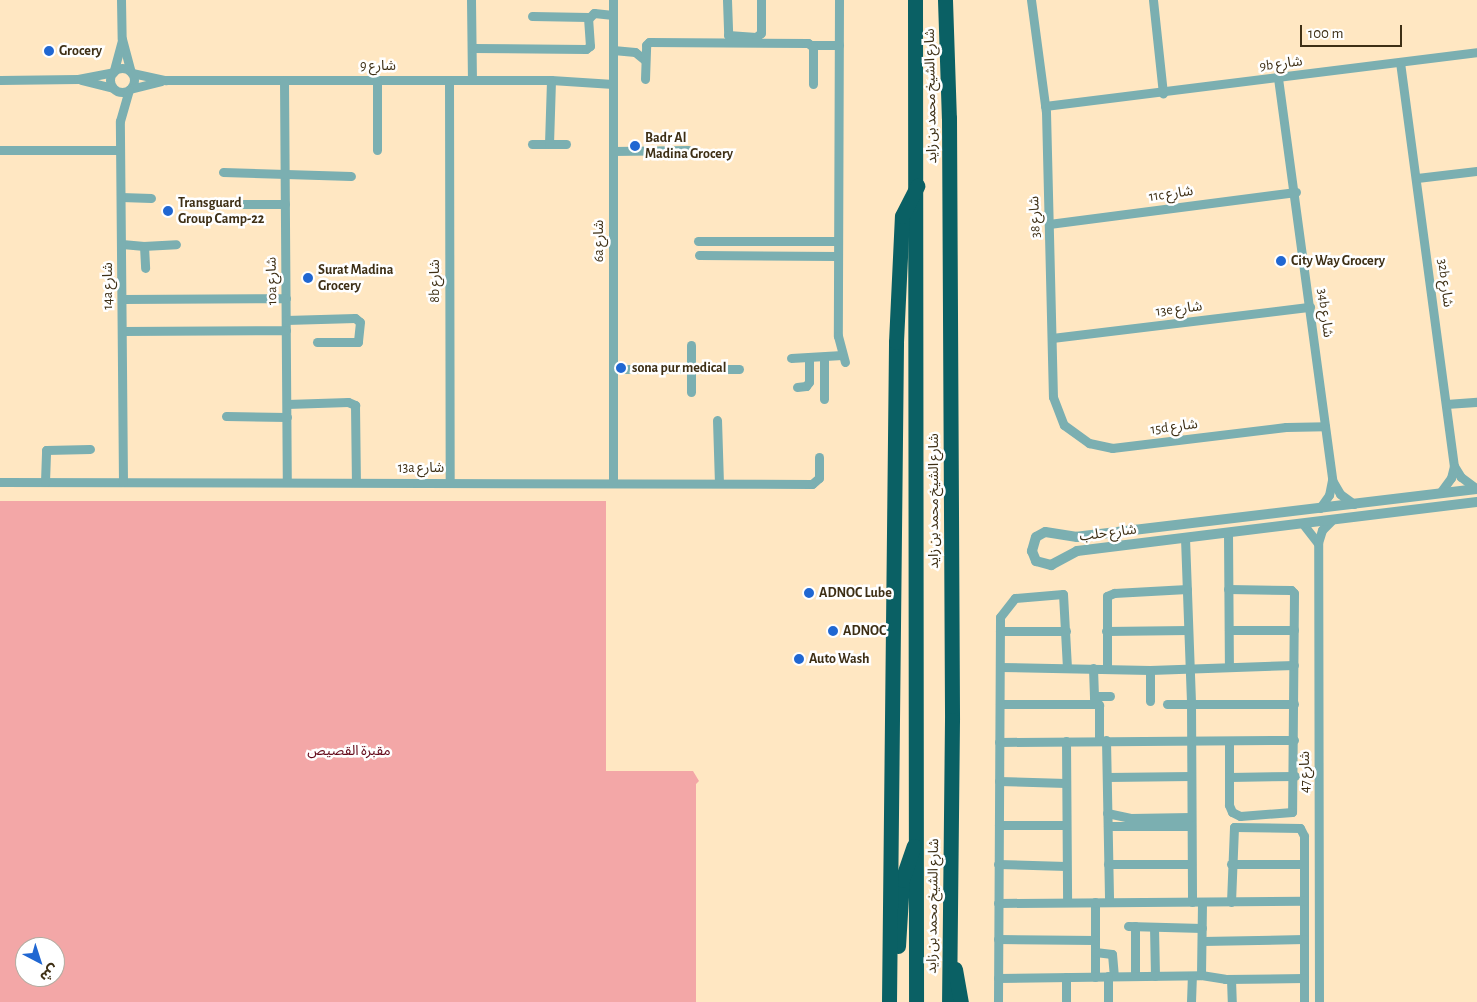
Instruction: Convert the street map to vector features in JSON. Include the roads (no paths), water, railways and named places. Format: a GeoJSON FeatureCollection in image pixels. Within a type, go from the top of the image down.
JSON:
{"type":"FeatureCollection","features":[{"type":"Feature","properties":{"kind":"highway","name":"شارع الشيخ محمد بن زايد"},"geometry":{"type":"LineString","coordinates":[[915,0],[917,186],[916,1002]]}},
{"type":"Feature","properties":{"kind":"highway","name":"شارع الشيخ محمد بن زايد"},"geometry":{"type":"LineString","coordinates":[[945,0],[949,118],[952,720],[949,1002]]}},
{"type":"Feature","properties":{"kind":"highway"},"geometry":{"type":"LineString","coordinates":[[889,1002],[896,334],[902,216],[917,186]]}},
{"type":"Feature","properties":{"kind":"highway"},"geometry":{"type":"LineString","coordinates":[[896,1002],[902,880],[916,843]]}},
{"type":"Feature","properties":{"kind":"highway"},"geometry":{"type":"LineString","coordinates":[[949,940],[961,1002]]}},
{"type":"Feature","properties":{"kind":"street"},"geometry":{"type":"LineString","coordinates":[[78,79],[112,88],[120,93],[129,90],[134,83],[122,39],[121,0]]}},
{"type":"Feature","properties":{"kind":"street"},"geometry":{"type":"LineString","coordinates":[[471,0],[472,80]]}},
{"type":"Feature","properties":{"kind":"street","name":"6a شارع"},"geometry":{"type":"LineString","coordinates":[[613,0],[613,482]]}},
{"type":"Feature","properties":{"kind":"street"},"geometry":{"type":"LineString","coordinates":[[728,0],[728,35],[756,37],[761,32],[761,0]]}},
{"type":"Feature","properties":{"kind":"street"},"geometry":{"type":"LineString","coordinates":[[791,358],[843,358],[838,336],[839,0]]}},
{"type":"Feature","properties":{"kind":"street","name":"شارع 38"},"geometry":{"type":"LineString","coordinates":[[1031,0],[1045,109],[1053,397],[1057,411],[1069,430]]}},
{"type":"Feature","properties":{"kind":"street"},"geometry":{"type":"LineString","coordinates":[[1153,0],[1166,93]]}},
{"type":"Feature","properties":{"kind":"street"},"geometry":{"type":"LineString","coordinates":[[532,16],[589,18],[594,13],[613,14]]}},
{"type":"Feature","properties":{"kind":"street"},"geometry":{"type":"LineString","coordinates":[[472,48],[586,49],[590,45],[589,18]]}},
{"type":"Feature","properties":{"kind":"street"},"geometry":{"type":"LineString","coordinates":[[112,88],[109,79],[122,39]]}},
{"type":"Feature","properties":{"kind":"street"},"geometry":{"type":"LineString","coordinates":[[645,79],[646,45],[649,42],[839,45]]}},
{"type":"Feature","properties":{"kind":"street"},"geometry":{"type":"LineString","coordinates":[[811,45],[813,84]]}},
{"type":"Feature","properties":{"kind":"street"},"geometry":{"type":"LineString","coordinates":[[613,50],[637,52],[646,60]]}},
{"type":"Feature","properties":{"kind":"street","name":"9b شارع"},"geometry":{"type":"LineString","coordinates":[[1045,109],[1477,52]]}},
{"type":"Feature","properties":{"kind":"street","name":"32b شارع"},"geometry":{"type":"LineString","coordinates":[[1403,62],[1454,466]]}},
{"type":"Feature","properties":{"kind":"street"},"geometry":{"type":"LineString","coordinates":[[0,80],[78,79],[123,68],[132,73]]}},
{"type":"Feature","properties":{"kind":"street","name":"شارع 9"},"geometry":{"type":"LineString","coordinates":[[132,73],[166,80],[613,80]]}},
{"type":"Feature","properties":{"kind":"street","name":"34b شارع"},"geometry":{"type":"LineString","coordinates":[[1282,78],[1332,480],[1328,495],[1320,508]]}},
{"type":"Feature","properties":{"kind":"street","name":"شارع 9"},"geometry":{"type":"LineString","coordinates":[[129,90],[166,80]]}},
{"type":"Feature","properties":{"kind":"street","name":"10a شارع"},"geometry":{"type":"LineString","coordinates":[[284,80],[288,482]]}},
{"type":"Feature","properties":{"kind":"street"},"geometry":{"type":"LineString","coordinates":[[377,80],[377,150]]}},
{"type":"Feature","properties":{"kind":"street","name":"8b شارع"},"geometry":{"type":"LineString","coordinates":[[449,80],[450,482]]}},
{"type":"Feature","properties":{"kind":"street"},"geometry":{"type":"LineString","coordinates":[[549,144],[551,80]]}},
{"type":"Feature","properties":{"kind":"street","name":"14a شارع"},"geometry":{"type":"LineString","coordinates":[[123,482],[120,150],[121,115],[129,90]]}},
{"type":"Feature","properties":{"kind":"street"},"geometry":{"type":"LineString","coordinates":[[532,144],[566,144]]}},
{"type":"Feature","properties":{"kind":"street"},"geometry":{"type":"LineString","coordinates":[[0,150],[120,150]]}},
{"type":"Feature","properties":{"kind":"street"},"geometry":{"type":"LineString","coordinates":[[613,150],[688,150]]}},
{"type":"Feature","properties":{"kind":"street"},"geometry":{"type":"LineString","coordinates":[[1417,178],[1477,171]]}},
{"type":"Feature","properties":{"kind":"street"},"geometry":{"type":"LineString","coordinates":[[223,172],[351,176]]}},
{"type":"Feature","properties":{"kind":"street","name":"11c شارع"},"geometry":{"type":"LineString","coordinates":[[1049,224],[1296,192]]}},
{"type":"Feature","properties":{"kind":"street"},"geometry":{"type":"LineString","coordinates":[[121,197],[151,198]]}},
{"type":"Feature","properties":{"kind":"street"},"geometry":{"type":"LineString","coordinates":[[224,204],[285,204]]}},
{"type":"Feature","properties":{"kind":"street"},"geometry":{"type":"LineString","coordinates":[[698,241],[838,241]]}},
{"type":"Feature","properties":{"kind":"street"},"geometry":{"type":"LineString","coordinates":[[122,244],[144,246],[176,244]]}},
{"type":"Feature","properties":{"kind":"street"},"geometry":{"type":"LineString","coordinates":[[144,246],[145,268]]}},
{"type":"Feature","properties":{"kind":"street"},"geometry":{"type":"LineString","coordinates":[[699,255],[838,256]]}},
{"type":"Feature","properties":{"kind":"street"},"geometry":{"type":"LineString","coordinates":[[122,299],[286,298]]}},
{"type":"Feature","properties":{"kind":"street","name":"13e شارع"},"geometry":{"type":"LineString","coordinates":[[1052,338],[1310,307]]}},
{"type":"Feature","properties":{"kind":"street"},"geometry":{"type":"LineString","coordinates":[[286,320],[355,318],[360,322],[358,342],[317,342]]}},
{"type":"Feature","properties":{"kind":"street"},"geometry":{"type":"LineString","coordinates":[[122,331],[286,330]]}},
{"type":"Feature","properties":{"kind":"street"},"geometry":{"type":"LineString","coordinates":[[690,345],[691,392]]}},
{"type":"Feature","properties":{"kind":"street"},"geometry":{"type":"LineString","coordinates":[[797,387],[806,386],[810,379],[809,358]]}},
{"type":"Feature","properties":{"kind":"street"},"geometry":{"type":"LineString","coordinates":[[824,358],[824,399]]}},
{"type":"Feature","properties":{"kind":"street"},"geometry":{"type":"LineString","coordinates":[[614,369],[740,369]]}},
{"type":"Feature","properties":{"kind":"street"},"geometry":{"type":"LineString","coordinates":[[810,379],[824,379]]}},
{"type":"Feature","properties":{"kind":"street"},"geometry":{"type":"LineString","coordinates":[[287,404],[351,402],[355,405],[356,482]]}},
{"type":"Feature","properties":{"kind":"street"},"geometry":{"type":"LineString","coordinates":[[1447,407],[1477,403]]}},
{"type":"Feature","properties":{"kind":"street"},"geometry":{"type":"LineString","coordinates":[[226,416],[287,417]]}},
{"type":"Feature","properties":{"kind":"street"},"geometry":{"type":"LineString","coordinates":[[717,420],[719,483]]}},
{"type":"Feature","properties":{"kind":"street","name":"15d شارع"},"geometry":{"type":"LineString","coordinates":[[1069,430],[1089,443],[1112,448],[1325,423]]}},
{"type":"Feature","properties":{"kind":"street"},"geometry":{"type":"LineString","coordinates":[[45,482],[46,450],[90,449]]}},
{"type":"Feature","properties":{"kind":"street","name":"13a شارع"},"geometry":{"type":"LineString","coordinates":[[0,482],[613,482],[814,484],[819,478],[818,457]]}},
{"type":"Feature","properties":{"kind":"street"},"geometry":{"type":"LineString","coordinates":[[1454,466],[1461,477],[1477,488]]}},
{"type":"Feature","properties":{"kind":"street"},"geometry":{"type":"LineString","coordinates":[[1440,493],[1448,483],[1454,466]]}},
{"type":"Feature","properties":{"kind":"street"},"geometry":{"type":"LineString","coordinates":[[1332,480],[1340,494],[1354,504]]}},
{"type":"Feature","properties":{"kind":"street","name":"شارع حلب"},"geometry":{"type":"LineString","coordinates":[[1474,503],[1077,551],[1051,565],[1036,561],[1032,552],[1036,537],[1045,532],[1077,537],[1477,488]]}},
{"type":"Feature","properties":{"kind":"street"},"geometry":{"type":"LineString","coordinates":[[1318,543],[1322,530],[1332,521]]}},
{"type":"Feature","properties":{"kind":"street"},"geometry":{"type":"LineString","coordinates":[[1302,524],[1318,543]]}},
{"type":"Feature","properties":{"kind":"street"},"geometry":{"type":"LineString","coordinates":[[1228,533],[1230,667]]}},
{"type":"Feature","properties":{"kind":"street"},"geometry":{"type":"LineString","coordinates":[[1185,538],[1191,704],[1192,902]]}},
{"type":"Feature","properties":{"kind":"street","name":"شارع 47"},"geometry":{"type":"LineString","coordinates":[[1318,543],[1320,1002]]}},
{"type":"Feature","properties":{"kind":"street"},"geometry":{"type":"LineString","coordinates":[[1107,668],[1105,599],[1110,593],[1187,589]]}},
{"type":"Feature","properties":{"kind":"street"},"geometry":{"type":"LineString","coordinates":[[1228,589],[1293,591],[1295,807],[1287,814],[1236,815],[1229,805],[1229,741]]}},
{"type":"Feature","properties":{"kind":"street"},"geometry":{"type":"LineString","coordinates":[[998,1002],[1000,631],[1001,614],[1015,598],[1058,593],[1065,599],[1067,668]]}},
{"type":"Feature","properties":{"kind":"street"},"geometry":{"type":"LineString","coordinates":[[1106,631],[1188,630]]}},
{"type":"Feature","properties":{"kind":"street"},"geometry":{"type":"LineString","coordinates":[[1229,630],[1294,630]]}},
{"type":"Feature","properties":{"kind":"street"},"geometry":{"type":"LineString","coordinates":[[1000,631],[1066,631]]}},
{"type":"Feature","properties":{"kind":"street"},"geometry":{"type":"LineString","coordinates":[[1000,667],[1150,670],[1294,665]]}},
{"type":"Feature","properties":{"kind":"street"},"geometry":{"type":"LineString","coordinates":[[1093,668],[1107,777],[1109,902]]}},
{"type":"Feature","properties":{"kind":"street"},"geometry":{"type":"LineString","coordinates":[[1150,670],[1150,701]]}},
{"type":"Feature","properties":{"kind":"street"},"geometry":{"type":"LineString","coordinates":[[1000,704],[1096,700],[1110,696]]}},
{"type":"Feature","properties":{"kind":"street"},"geometry":{"type":"LineString","coordinates":[[1167,704],[1294,704]]}},
{"type":"Feature","properties":{"kind":"street"},"geometry":{"type":"LineString","coordinates":[[999,742],[1294,740]]}},
{"type":"Feature","properties":{"kind":"street"},"geometry":{"type":"LineString","coordinates":[[1066,741],[1066,902]]}},
{"type":"Feature","properties":{"kind":"street"},"geometry":{"type":"LineString","coordinates":[[1107,777],[1191,776]]}},
{"type":"Feature","properties":{"kind":"street"},"geometry":{"type":"LineString","coordinates":[[1229,778],[1294,776]]}},
{"type":"Feature","properties":{"kind":"street"},"geometry":{"type":"LineString","coordinates":[[999,781],[1066,783]]}},
{"type":"Feature","properties":{"kind":"street"},"geometry":{"type":"LineString","coordinates":[[1107,812],[1130,818],[1191,821]]}},
{"type":"Feature","properties":{"kind":"street"},"geometry":{"type":"LineString","coordinates":[[1108,826],[1191,821]]}},
{"type":"Feature","properties":{"kind":"street"},"geometry":{"type":"LineString","coordinates":[[1231,902],[1231,832],[1238,825],[1300,828],[1304,836],[1304,1002]]}},
{"type":"Feature","properties":{"kind":"street"},"geometry":{"type":"LineString","coordinates":[[999,826],[1066,826]]}},
{"type":"Feature","properties":{"kind":"street"},"geometry":{"type":"LineString","coordinates":[[998,864],[1066,866]]}},
{"type":"Feature","properties":{"kind":"street"},"geometry":{"type":"LineString","coordinates":[[1108,864],[1192,864]]}},
{"type":"Feature","properties":{"kind":"street"},"geometry":{"type":"LineString","coordinates":[[1231,864],[1304,864]]}},
{"type":"Feature","properties":{"kind":"street"},"geometry":{"type":"LineString","coordinates":[[998,903],[1304,901]]}},
{"type":"Feature","properties":{"kind":"street"},"geometry":{"type":"LineString","coordinates":[[1095,902],[1096,977]]}},
{"type":"Feature","properties":{"kind":"street"},"geometry":{"type":"LineString","coordinates":[[1191,1002],[1202,941],[1202,902]]}},
{"type":"Feature","properties":{"kind":"street"},"geometry":{"type":"LineString","coordinates":[[1135,976],[1131,926],[1202,928]]}},
{"type":"Feature","properties":{"kind":"street"},"geometry":{"type":"LineString","coordinates":[[1154,927],[1155,976]]}},
{"type":"Feature","properties":{"kind":"street"},"geometry":{"type":"LineString","coordinates":[[998,939],[1095,940]]}},
{"type":"Feature","properties":{"kind":"street"},"geometry":{"type":"LineString","coordinates":[[1202,941],[1304,939]]}},
{"type":"Feature","properties":{"kind":"street"},"geometry":{"type":"LineString","coordinates":[[1095,952],[1112,954],[1108,1002]]}},
{"type":"Feature","properties":{"kind":"street"},"geometry":{"type":"LineString","coordinates":[[998,978],[1197,975],[1231,979],[1304,978]]}},
{"type":"Feature","properties":{"kind":"street"},"geometry":{"type":"LineString","coordinates":[[1066,977],[1066,1002]]}},
{"type":"Feature","properties":{"kind":"street"},"geometry":{"type":"LineString","coordinates":[[1231,979],[1232,1002]]}},
{"type":"Feature","properties":{"kind":"place","name":"Grocery"},"geometry":{"type":"Point","coordinates":[49,51]}},
{"type":"Feature","properties":{"kind":"place","name":"Badr Al Madina Grocery"},"geometry":{"type":"Point","coordinates":[635,146]}},
{"type":"Feature","properties":{"kind":"place","name":"Transguard Group Camp-22"},"geometry":{"type":"Point","coordinates":[168,211]}},
{"type":"Feature","properties":{"kind":"place","name":"City Way Grocery"},"geometry":{"type":"Point","coordinates":[1281,261]}},
{"type":"Feature","properties":{"kind":"place","name":"Surat Madina Grocery"},"geometry":{"type":"Point","coordinates":[308,278]}},
{"type":"Feature","properties":{"kind":"place","name":"sona pur medical"},"geometry":{"type":"Point","coordinates":[621,368]}},
{"type":"Feature","properties":{"kind":"place","name":"ADNOC Lube"},"geometry":{"type":"Point","coordinates":[809,593]}},
{"type":"Feature","properties":{"kind":"place","name":"ADNOC"},"geometry":{"type":"Point","coordinates":[833,631]}},
{"type":"Feature","properties":{"kind":"place","name":"Auto Wash"},"geometry":{"type":"Point","coordinates":[799,659]}},
{"type":"Feature","properties":{"kind":"park label","name":"مقبرة القصيص"},"geometry":{"type":"Point","coordinates":[349,751]}}]}
